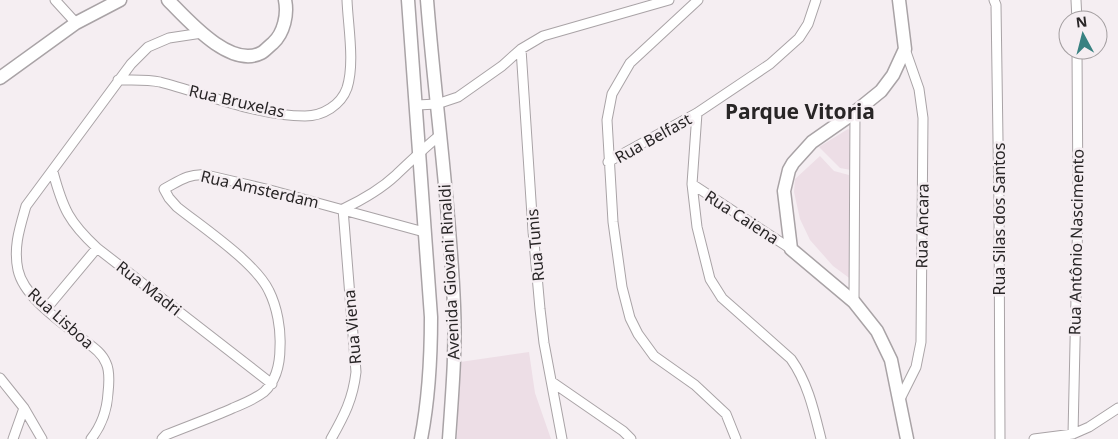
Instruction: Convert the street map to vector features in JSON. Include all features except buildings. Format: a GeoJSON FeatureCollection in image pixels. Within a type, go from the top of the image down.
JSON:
{"type":"FeatureCollection","features":[{"type":"Feature","properties":{"kind":"street"},"geometry":{"type":"LineString","coordinates":[[55,0],[76,23]]}},
{"type":"Feature","properties":{"kind":"street"},"geometry":{"type":"LineString","coordinates":[[0,78],[76,23],[120,0]]}},
{"type":"Feature","properties":{"kind":"street"},"geometry":{"type":"LineString","coordinates":[[168,0],[214,43],[234,54],[249,56],[261,54],[276,41],[283,29],[287,9],[285,0]]}},
{"type":"Feature","properties":{"kind":"street","name":"Rua Bruxelas"},"geometry":{"type":"LineString","coordinates":[[118,80],[158,81],[271,112],[307,116],[326,111],[338,103],[347,88],[350,64],[347,0]]}},
{"type":"Feature","properties":{"kind":"street","name":"Avenida Giovani Rinaldi"},"geometry":{"type":"LineString","coordinates":[[408,0],[431,318],[431,362],[421,439]]}},
{"type":"Feature","properties":{"kind":"street","name":"Avenida Giovani Rinaldi"},"geometry":{"type":"LineString","coordinates":[[427,0],[450,242],[454,306],[455,342],[449,439]]}},
{"type":"Feature","properties":{"kind":"street"},"geometry":{"type":"LineString","coordinates":[[416,106],[437,104],[458,97],[502,66],[521,49],[543,36],[669,0]]}},
{"type":"Feature","properties":{"kind":"street"},"geometry":{"type":"LineString","coordinates":[[698,0],[630,63],[612,94],[607,120],[613,222],[621,278],[630,318],[638,334],[654,356],[695,385],[726,414],[736,439]]}},
{"type":"Feature","properties":{"kind":"street","name":"Rua Belfast"},"geometry":{"type":"LineString","coordinates":[[608,162],[697,113],[770,64],[799,38],[808,24],[816,0]]}},
{"type":"Feature","properties":{"kind":"street"},"geometry":{"type":"LineString","coordinates":[[899,0],[905,49],[893,75],[881,91],[812,142],[793,163],[789,170],[784,191],[791,249],[854,302],[877,331],[891,360],[907,439]]}},
{"type":"Feature","properties":{"kind":"street","name":"Rua Silas dos Santos"},"geometry":{"type":"LineString","coordinates":[[994,0],[996,14],[999,216],[1000,439]]}},
{"type":"Feature","properties":{"kind":"street","name":"Rua Lisboa"},"geometry":{"type":"LineString","coordinates":[[92,439],[100,428],[107,406],[109,384],[107,364],[100,354],[46,309],[24,286],[18,270],[16,252],[18,233],[26,206],[131,64],[148,47],[169,38],[202,33]]}},
{"type":"Feature","properties":{"kind":"street","name":"Rua Tunis"},"geometry":{"type":"LineString","coordinates":[[521,49],[540,309],[544,343],[562,439]]}},
{"type":"Feature","properties":{"kind":"street","name":"Rua Ancara"},"geometry":{"type":"LineString","coordinates":[[899,401],[916,368],[921,342],[923,118],[918,89],[905,49]]}},
{"type":"Feature","properties":{"kind":"street","name":"Rua Antônio Nascimento"},"geometry":{"type":"LineString","coordinates":[[1072,434],[1078,208],[1077,60]]}},
{"type":"Feature","properties":{"kind":"street"},"geometry":{"type":"LineString","coordinates":[[854,302],[855,112]]}},
{"type":"Feature","properties":{"kind":"street"},"geometry":{"type":"LineString","coordinates":[[697,113],[692,184],[697,227],[710,279],[722,298],[791,358],[799,370],[812,404],[821,439]]}},
{"type":"Feature","properties":{"kind":"street"},"geometry":{"type":"LineString","coordinates":[[342,209],[365,198],[395,176],[419,152],[440,135]]}},
{"type":"Feature","properties":{"kind":"street","name":"Rua Madri"},"geometry":{"type":"LineString","coordinates":[[52,172],[62,203],[79,231],[97,248],[272,384]]}},
{"type":"Feature","properties":{"kind":"street","name":"Rua Amsterdam"},"geometry":{"type":"LineString","coordinates":[[272,384],[280,361],[281,340],[279,325],[269,291],[252,267],[176,207],[168,198],[164,189],[186,176],[195,174],[206,175],[270,190],[424,232]]}},
{"type":"Feature","properties":{"kind":"street","name":"Rua Caiena"},"geometry":{"type":"LineString","coordinates":[[692,184],[791,249]]}},
{"type":"Feature","properties":{"kind":"street","name":"Rua Viena"},"geometry":{"type":"LineString","coordinates":[[331,439],[354,391],[356,372],[342,209]]}},
{"type":"Feature","properties":{"kind":"street"},"geometry":{"type":"LineString","coordinates":[[46,309],[97,248]]}},
{"type":"Feature","properties":{"kind":"street"},"geometry":{"type":"LineString","coordinates":[[0,378],[24,408],[42,439]]}},
{"type":"Feature","properties":{"kind":"street"},"geometry":{"type":"LineString","coordinates":[[552,382],[623,431],[631,439]]}},
{"type":"Feature","properties":{"kind":"street"},"geometry":{"type":"LineString","coordinates":[[162,439],[166,435],[245,403],[262,393],[272,384]]}},
{"type":"Feature","properties":{"kind":"street"},"geometry":{"type":"LineString","coordinates":[[13,439],[24,408]]}},
{"type":"Feature","properties":{"kind":"street"},"geometry":{"type":"LineString","coordinates":[[1034,439],[1072,434],[1089,427],[1118,408]]}},
{"type":"Feature","properties":{"kind":"shaded area"},"geometry":{"type":"Polygon","coordinates":[[[848,129],[852,131],[851,170],[840,168],[819,147],[848,129]]]}},
{"type":"Feature","properties":{"kind":"shaded area"},"geometry":{"type":"Polygon","coordinates":[[[820,156],[834,171],[849,175],[852,280],[833,266],[810,240],[800,219],[794,192],[795,179],[820,156]]]}},
{"type":"Feature","properties":{"kind":"shaded area"},"geometry":{"type":"Polygon","coordinates":[[[529,352],[535,393],[551,439],[457,439],[460,362],[529,352]]]}},
{"type":"Feature","properties":{"kind":"district","name":"Parque Vitoria"},"geometry":{"type":"Point","coordinates":[800,111]}}]}
